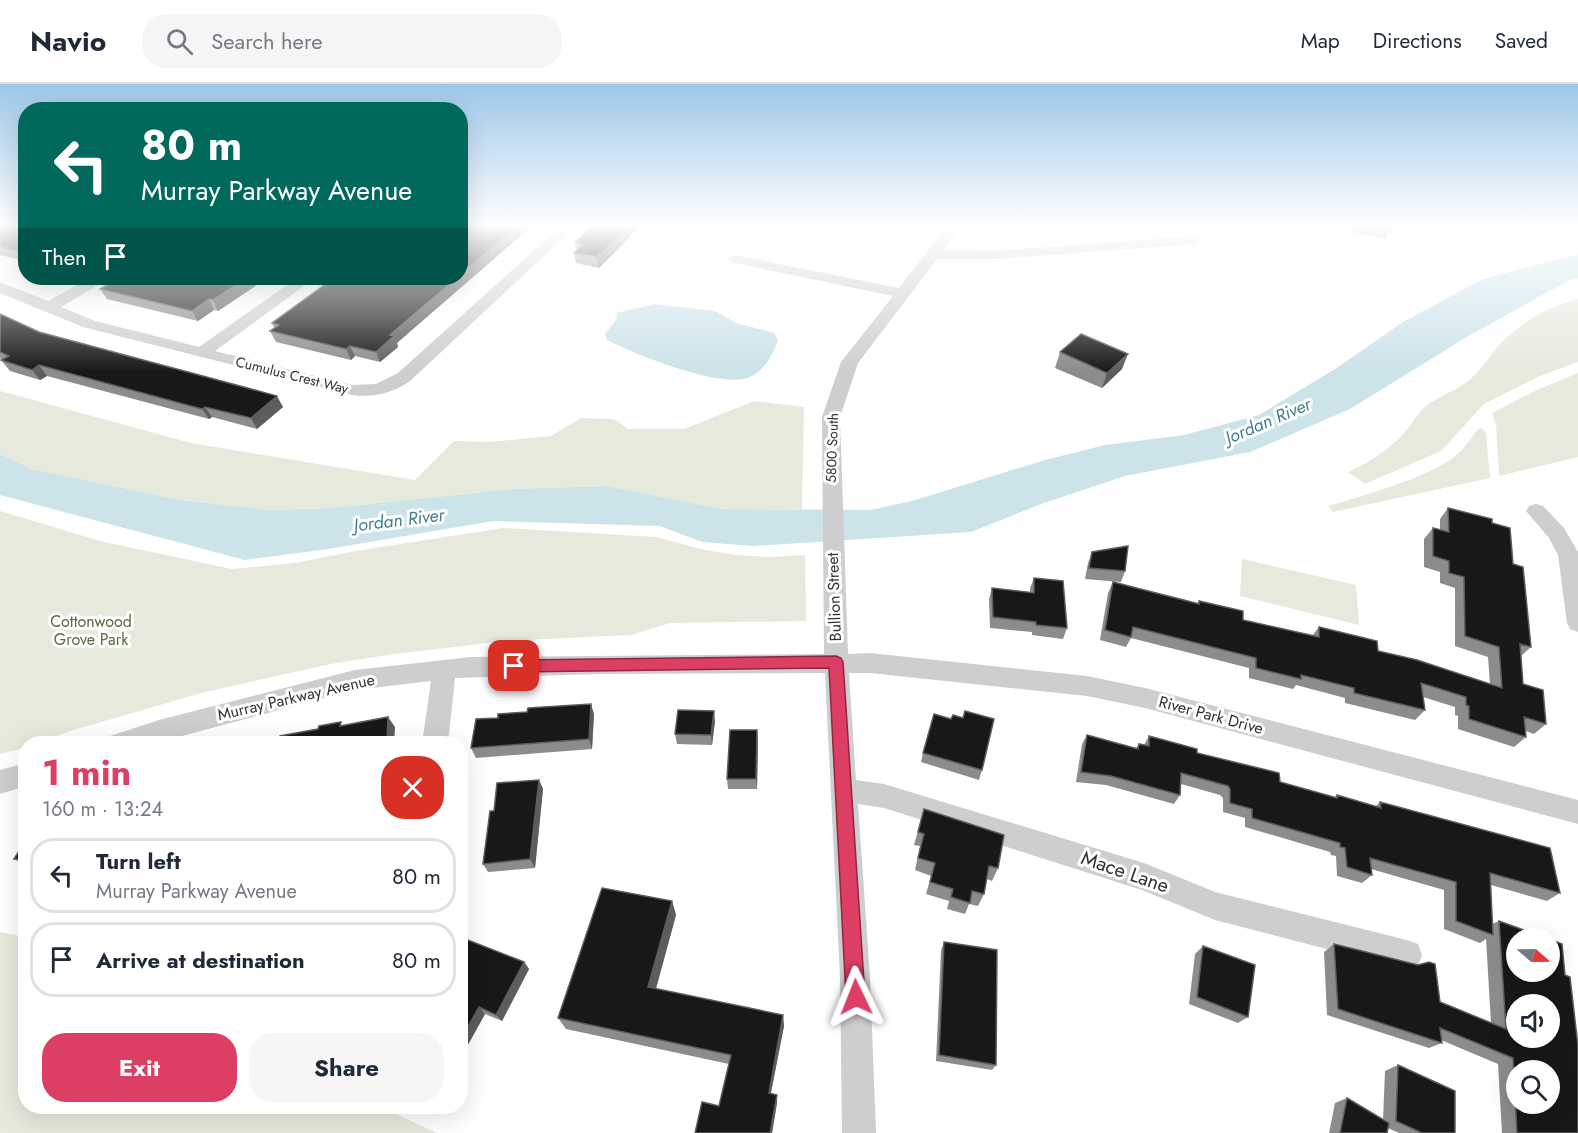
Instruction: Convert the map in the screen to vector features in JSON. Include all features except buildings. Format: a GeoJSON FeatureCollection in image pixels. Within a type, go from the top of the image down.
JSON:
{"type":"FeatureCollection","features":[{"type":"Feature","properties":{"kind":"street","name":"Cumulus Crest Way"},"geometry":{"type":"LineString","coordinates":[[0,287],[89,324],[357,391],[385,388],[404,377],[516,275]]}},
{"type":"Feature","properties":{"kind":"street"},"geometry":{"type":"LineString","coordinates":[[813,275],[902,293]]}},
{"type":"Feature","properties":{"kind":"street","name":"5800 South"},"geometry":{"type":"LineString","coordinates":[[831,492],[831,417],[839,389],[850,362],[916,275]]}},
{"type":"Feature","properties":{"kind":"street"},"geometry":{"type":"LineString","coordinates":[[48,308],[88,285]]}},
{"type":"Feature","properties":{"kind":"street"},"geometry":{"type":"LineString","coordinates":[[201,353],[296,285]]}},
{"type":"Feature","properties":{"kind":"street","name":"Bullion Street"},"geometry":{"type":"LineString","coordinates":[[831,492],[836,662],[855,977],[859,1133]]}},
{"type":"Feature","properties":{"kind":"street"},"geometry":{"type":"LineString","coordinates":[[1536,511],[1557,533],[1569,555],[1578,623]]}},
{"type":"Feature","properties":{"kind":"street","name":"Murray Parkway Avenue"},"geometry":{"type":"LineString","coordinates":[[144,736],[355,680],[471,667],[836,662]]}},
{"type":"Feature","properties":{"kind":"street","name":"River Park Drive"},"geometry":{"type":"LineString","coordinates":[[836,662],[915,667],[1087,686],[1145,698],[1578,812]]}},
{"type":"Feature","properties":{"kind":"street"},"geometry":{"type":"LineString","coordinates":[[436,736],[444,670]]}},
{"type":"Feature","properties":{"kind":"street"},"geometry":{"type":"LineString","coordinates":[[0,782],[18,776]]}},
{"type":"Feature","properties":{"kind":"street","name":"Mace Lane"},"geometry":{"type":"LineString","coordinates":[[843,790],[884,796],[1144,877],[1215,906],[1407,955]]}},
{"type":"Feature","properties":{"kind":"green space"},"geometry":{"type":"Polygon","coordinates":[[[1578,299],[1578,362],[1542,375],[1484,404],[1441,451],[1365,484],[1348,472],[1385,451],[1404,433],[1426,406],[1467,382],[1503,341],[1522,325],[1542,312],[1578,299]]]}},
{"type":"Feature","properties":{"kind":"green space"},"geometry":{"type":"Polygon","coordinates":[[[1578,373],[1578,457],[1499,476],[1496,425],[1492,413],[1537,390],[1578,373]]]}},
{"type":"Feature","properties":{"kind":"green space"},"geometry":{"type":"Polygon","coordinates":[[[0,391],[191,443],[415,480],[454,441],[489,442],[551,436],[581,418],[614,419],[628,429],[684,429],[754,401],[804,407],[802,509],[721,509],[609,486],[512,489],[331,508],[268,510],[181,500],[32,469],[0,454],[0,391]]]}},
{"type":"Feature","properties":{"kind":"green space"},"geometry":{"type":"Polygon","coordinates":[[[1479,428],[1486,433],[1490,478],[1333,512],[1328,506],[1394,486],[1428,472],[1454,457],[1479,428]]]}},
{"type":"Feature","properties":{"kind":"green space","name":"Cottonwood Grove Park"},"geometry":{"type":"Polygon","coordinates":[[[0,511],[100,541],[232,569],[295,563],[503,528],[656,537],[705,550],[736,555],[770,557],[805,555],[806,621],[670,623],[631,635],[504,641],[331,664],[205,692],[57,736],[18,736],[18,750],[0,754],[0,511]]]}},
{"type":"Feature","properties":{"kind":"green space"},"geometry":{"type":"Polygon","coordinates":[[[1242,559],[1356,585],[1359,625],[1240,596],[1242,559]]]}},
{"type":"Feature","properties":{"kind":"green space"},"geometry":{"type":"Polygon","coordinates":[[[0,932],[18,936],[18,1114],[396,1114],[437,1133],[0,1133],[0,932]]]}},
{"type":"Feature","properties":{"kind":"water","name":"Jordan River"},"geometry":{"type":"Polygon","coordinates":[[[1498,275],[1578,275],[1578,278],[1572,279],[1470,335],[1350,409],[1250,452],[1125,476],[1041,504],[971,532],[753,546],[702,542],[660,526],[493,521],[328,549],[245,560],[0,495],[0,454],[32,469],[181,500],[268,510],[331,508],[512,489],[609,486],[721,509],[870,510],[912,501],[1045,460],[1105,445],[1184,435],[1259,415],[1335,369],[1403,322],[1483,279],[1498,275]]]}},
{"type":"Feature","properties":{"kind":"water"},"geometry":{"type":"Polygon","coordinates":[[[654,304],[715,311],[736,323],[774,333],[778,340],[770,357],[758,372],[747,378],[734,380],[677,368],[607,340],[605,334],[616,320],[617,313],[654,304]]]}},
{"type":"Feature","properties":{"kind":"route"},"geometry":{"type":"LineString","coordinates":[[514,666],[836,662],[856,997]]}}]}
